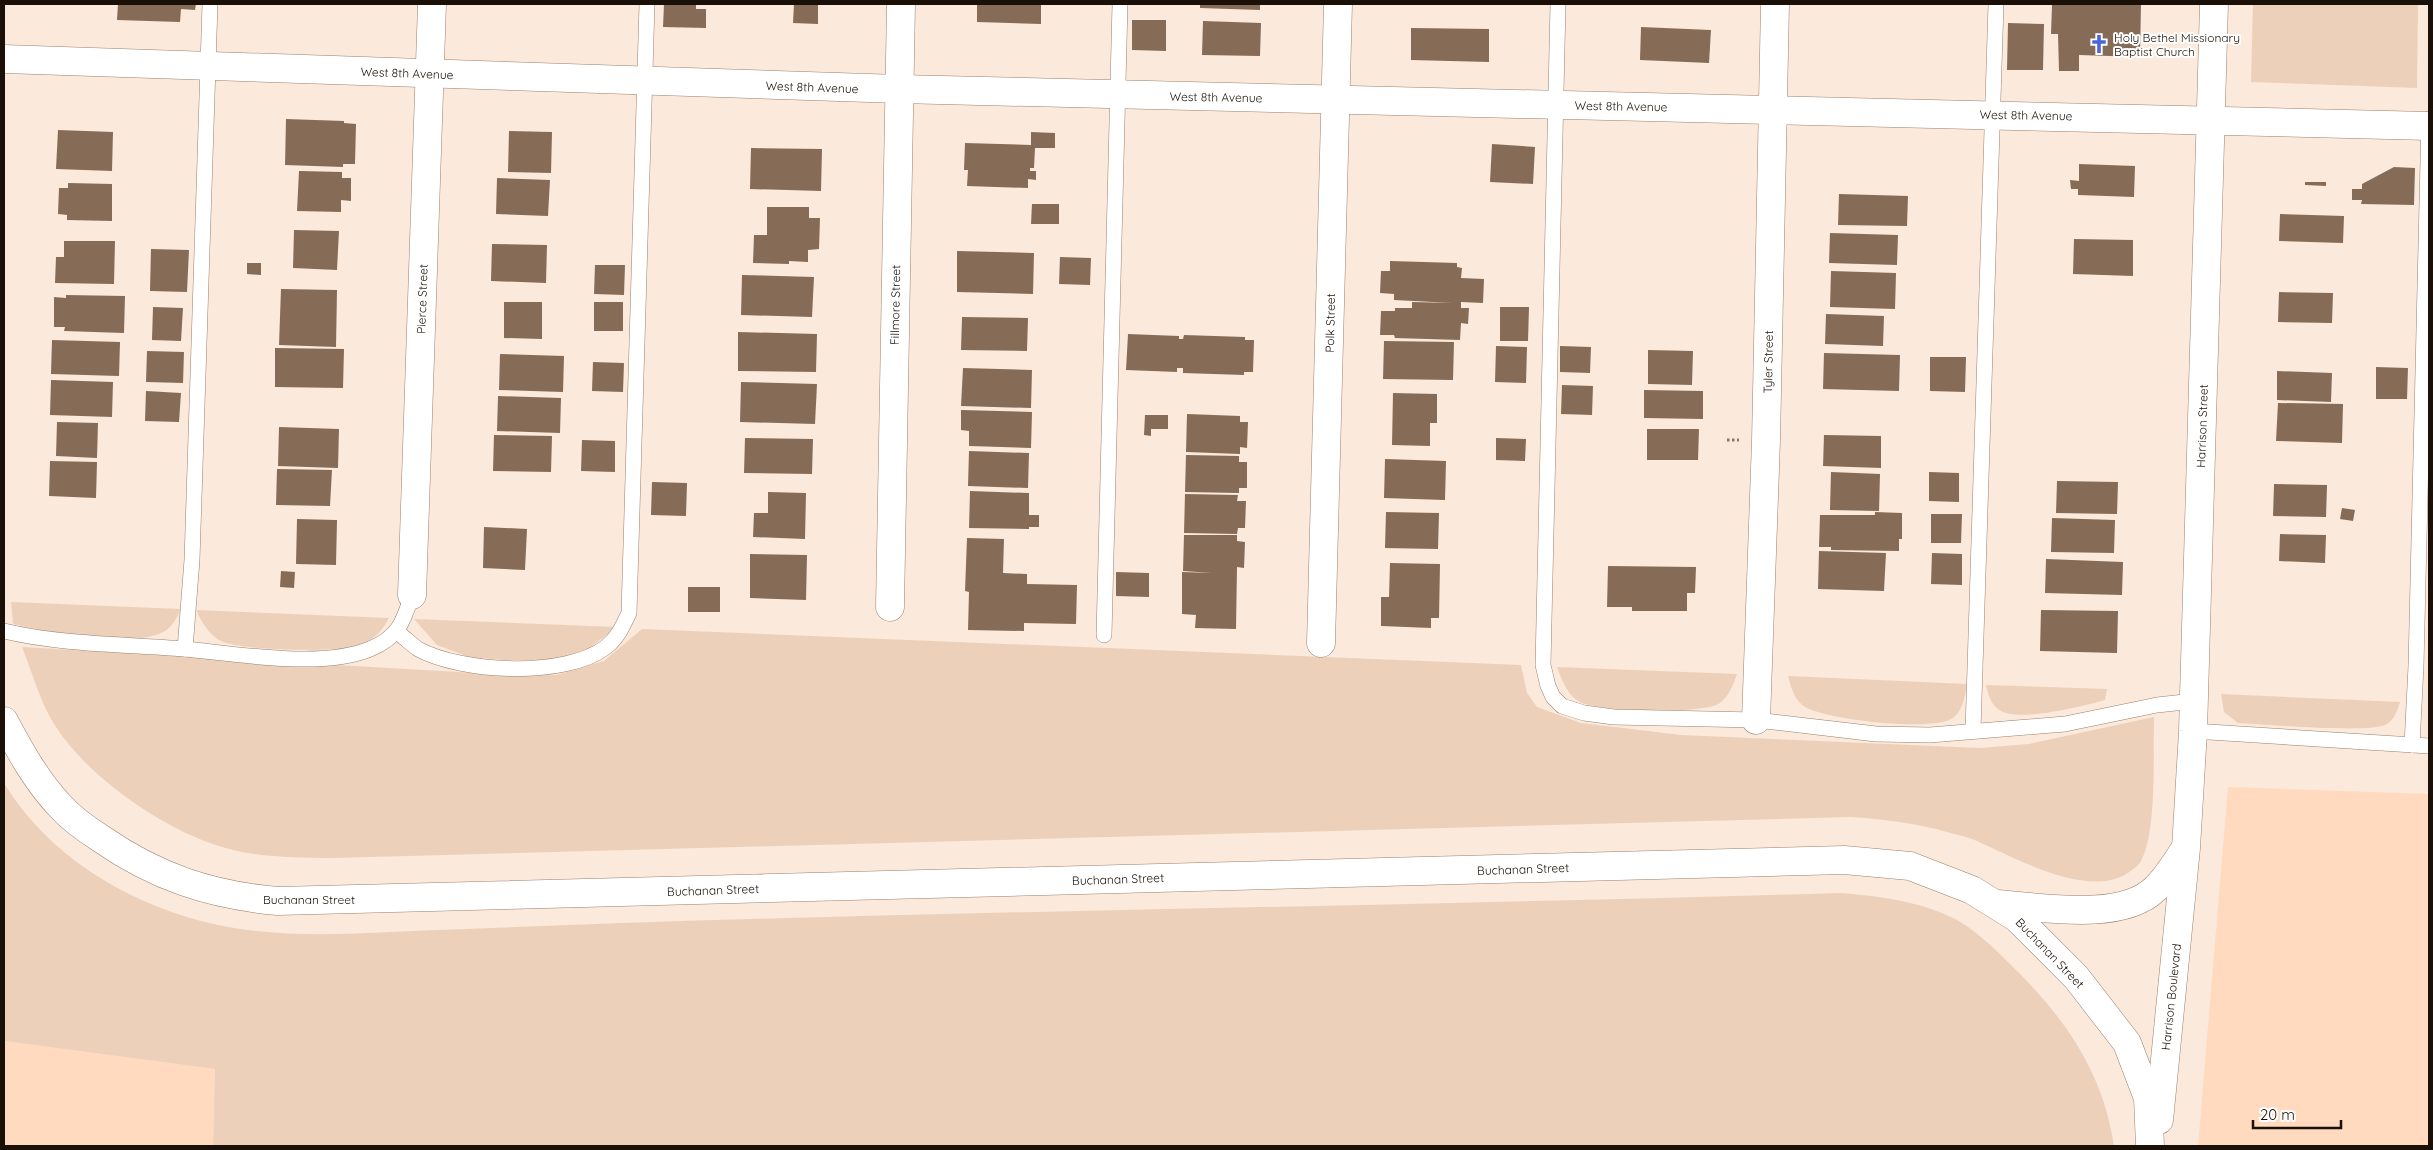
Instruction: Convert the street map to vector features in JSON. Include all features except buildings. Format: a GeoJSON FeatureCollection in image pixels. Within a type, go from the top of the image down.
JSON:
{"type":"FeatureCollection","features":[{"type":"Feature","properties":{"kind":"street","name":"Pierce Street"},"geometry":{"type":"LineString","coordinates":[[412,595],[432,4]]}},
{"type":"Feature","properties":{"kind":"street","name":"Fillmore Street"},"geometry":{"type":"LineString","coordinates":[[890,607],[901,4]]}},
{"type":"Feature","properties":{"kind":"street","name":"Polk Street"},"geometry":{"type":"LineString","coordinates":[[1321,643],[1338,4]]}},
{"type":"Feature","properties":{"kind":"street","name":"Tyler Street"},"geometry":{"type":"LineString","coordinates":[[1756,720],[1766,441],[1775,4]]}},
{"type":"Feature","properties":{"kind":"street","name":"Harrison Street"},"geometry":{"type":"LineString","coordinates":[[2186,848],[2194,701],[2214,4]]}},
{"type":"Feature","properties":{"kind":"street","name":"West 8th Avenue"},"geometry":{"type":"LineString","coordinates":[[4,59],[899,90],[2211,119],[2429,126]]}},
{"type":"Feature","properties":{"kind":"street","name":"Buchanan Street"},"geometry":{"type":"LineString","coordinates":[[4,721],[42,786],[62,808],[115,849],[146,867],[197,888],[224,894],[278,901],[1844,860],[1910,866],[1972,890],[2017,918],[2076,977],[2126,1043],[2148,1098],[2150,1146]]}},
{"type":"Feature","properties":{"kind":"street"},"geometry":{"type":"LineString","coordinates":[[1995,904],[2098,910],[2123,906],[2141,900],[2156,888],[2186,848]]}},
{"type":"Feature","properties":{"kind":"street","name":"Harrison Boulevard"},"geometry":{"type":"LineString","coordinates":[[2157,1146],[2186,848]]}},
{"type":"Feature","properties":{"kind":"lane"},"geometry":{"type":"LineString","coordinates":[[185,650],[192,560],[210,4]]}},
{"type":"Feature","properties":{"kind":"lane"},"geometry":{"type":"LineString","coordinates":[[397,632],[418,648],[442,658],[508,668],[546,668],[569,664],[592,656],[607,646],[620,633],[629,613],[647,4]]}},
{"type":"Feature","properties":{"kind":"lane"},"geometry":{"type":"LineString","coordinates":[[1104,634],[1120,4]]}},
{"type":"Feature","properties":{"kind":"lane"},"geometry":{"type":"LineString","coordinates":[[1558,4],[1543,665],[1553,697],[1562,706],[1584,713],[1624,718],[1756,720],[1876,734],[1930,735],[2065,724],[2157,705],[2194,701]]}},
{"type":"Feature","properties":{"kind":"lane"},"geometry":{"type":"LineString","coordinates":[[1973,731],[1996,4]]}},
{"type":"Feature","properties":{"kind":"lane"},"geometry":{"type":"LineString","coordinates":[[2412,745],[2416,666],[2429,114]]}},
{"type":"Feature","properties":{"kind":"lane"},"geometry":{"type":"LineString","coordinates":[[4,631],[26,637],[74,642],[258,656],[348,657],[370,649],[397,632],[412,595]]}},
{"type":"Feature","properties":{"kind":"lane"},"geometry":{"type":"LineString","coordinates":[[2193,731],[2429,746]]}},
{"type":"Feature","properties":{"kind":"shaded area"},"geometry":{"type":"Polygon","coordinates":[[[2253,4],[2418,4],[2417,88],[2251,82],[2253,4]]]}},
{"type":"Feature","properties":{"kind":"shaded area"},"geometry":{"type":"Polygon","coordinates":[[[11,602],[181,609],[173,624],[165,631],[133,639],[112,639],[69,635],[13,624],[11,602]]]}},
{"type":"Feature","properties":{"kind":"shaded area"},"geometry":{"type":"Polygon","coordinates":[[[196,610],[389,618],[377,634],[359,645],[348,648],[288,650],[246,647],[219,640],[208,630],[196,610]]]}},
{"type":"Feature","properties":{"kind":"shaded area"},"geometry":{"type":"Polygon","coordinates":[[[414,619],[617,627],[588,649],[555,660],[502,660],[469,657],[437,645],[414,619]]]}},
{"type":"Feature","properties":{"kind":"shaded area"},"geometry":{"type":"Polygon","coordinates":[[[642,629],[1521,665],[1527,693],[1537,707],[1581,723],[1681,735],[1980,748],[2029,744],[2154,717],[2153,790],[2150,829],[2147,846],[2138,865],[2116,879],[2097,882],[2077,880],[2034,867],[1971,839],[1935,829],[1898,822],[1850,817],[332,858],[276,856],[233,850],[197,838],[151,814],[107,782],[70,746],[50,718],[22,647],[493,674],[556,675],[604,661],[642,629]]]}},
{"type":"Feature","properties":{"kind":"shaded area"},"geometry":{"type":"Polygon","coordinates":[[[1557,667],[1737,674],[1726,697],[1720,703],[1710,707],[1674,710],[1630,710],[1582,703],[1573,697],[1566,688],[1557,667]]]}},
{"type":"Feature","properties":{"kind":"shaded area"},"geometry":{"type":"Polygon","coordinates":[[[1788,676],[1967,684],[1961,707],[1953,718],[1942,722],[1925,724],[1881,723],[1837,717],[1807,708],[1799,702],[1792,690],[1788,676]]]}},
{"type":"Feature","properties":{"kind":"shaded area"},"geometry":{"type":"Polygon","coordinates":[[[1986,685],[2107,689],[2105,700],[2052,712],[2023,715],[2010,714],[1998,709],[1990,700],[1986,685]]]}},
{"type":"Feature","properties":{"kind":"shaded area"},"geometry":{"type":"Polygon","coordinates":[[[2221,694],[2400,702],[2397,712],[2390,722],[2378,727],[2316,728],[2238,723],[2224,712],[2221,694]]]}},
{"type":"Feature","properties":{"kind":"shaded area"},"geometry":{"type":"Polygon","coordinates":[[[4,783],[42,832],[89,871],[115,887],[143,901],[201,921],[259,931],[289,933],[348,934],[750,919],[1840,893],[1884,898],[1928,908],[1955,919],[1983,939],[2028,982],[2062,1023],[2090,1068],[2109,1118],[2114,1146],[213,1146],[215,1069],[4,1041],[4,783]]]}},
{"type":"Feature","properties":{"kind":"shaded area"},"geometry":{"type":"Polygon","coordinates":[[[2228,787],[2429,794],[2429,1146],[2198,1146],[2228,787]]]}},
{"type":"Feature","properties":{"kind":"shaded area"},"geometry":{"type":"Polygon","coordinates":[[[4,1041],[215,1069],[213,1146],[4,1146],[4,1041]]]}},
{"type":"Feature","properties":{"kind":"place","name":"Holy Bethel Missionary Baptist Church"},"geometry":{"type":"Point","coordinates":[2099,44]}}]}
